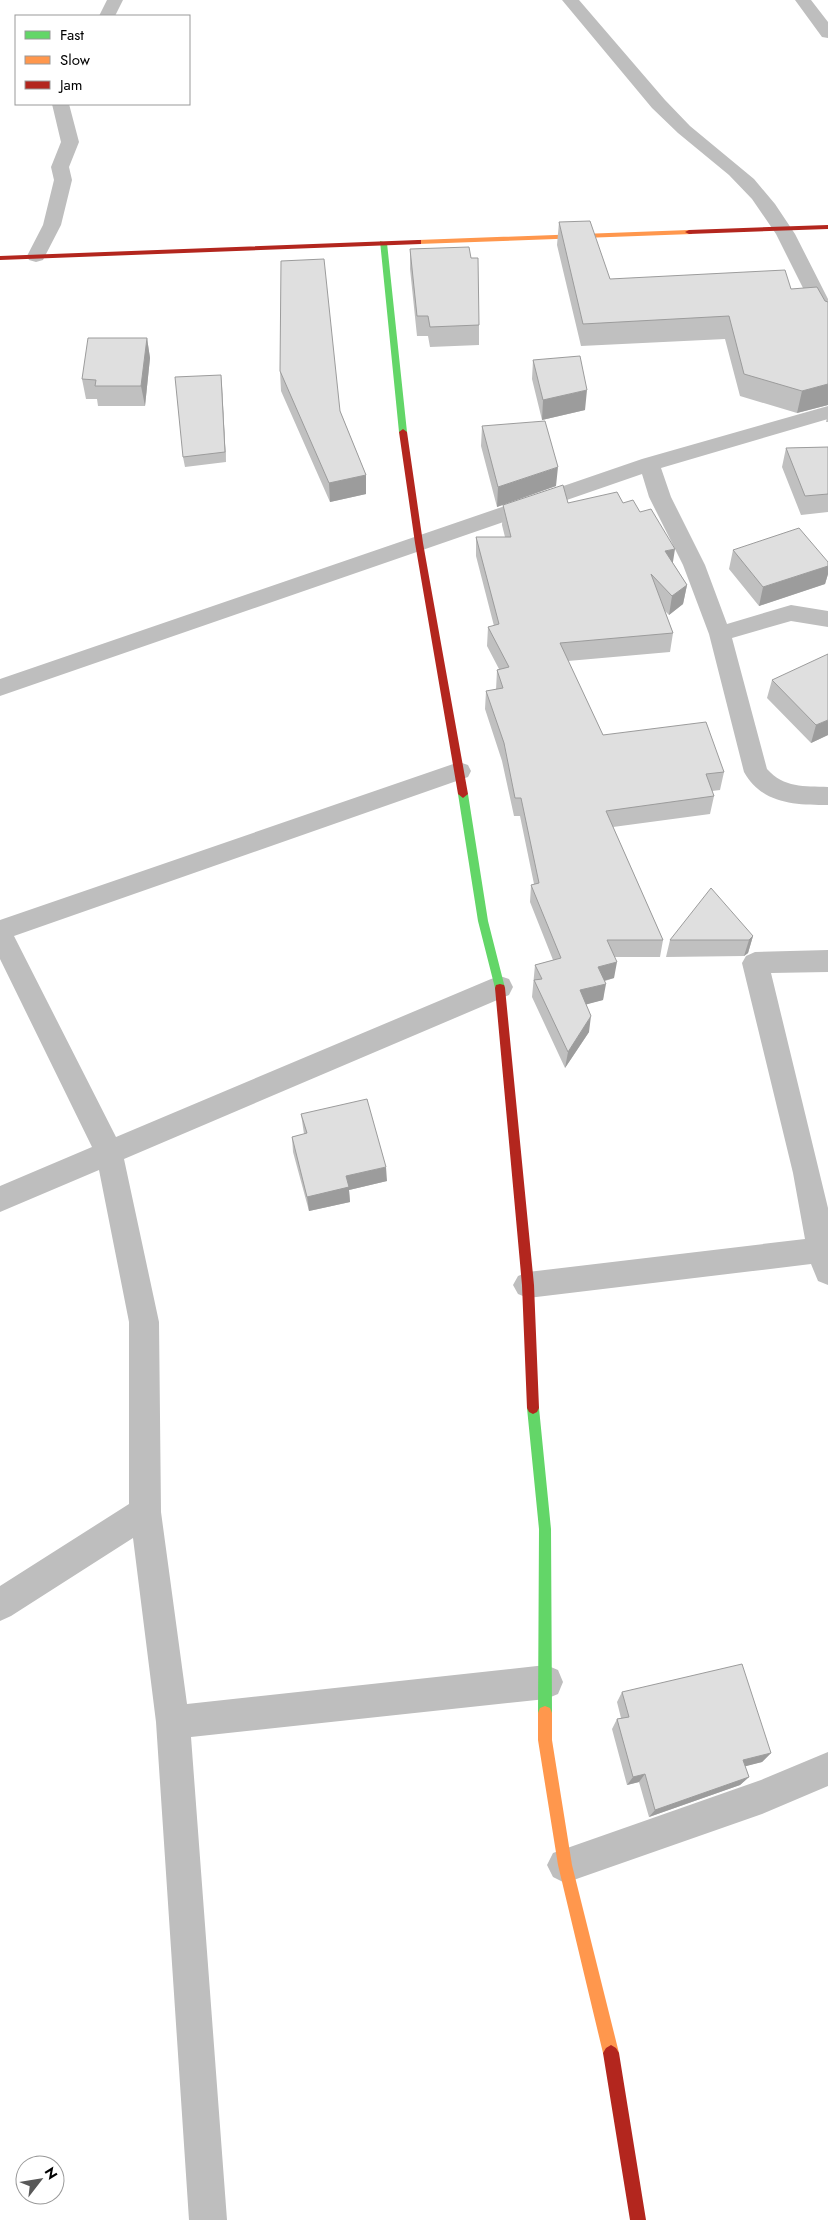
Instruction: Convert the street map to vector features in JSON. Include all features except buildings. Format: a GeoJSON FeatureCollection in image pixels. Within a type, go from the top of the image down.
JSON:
{"type":"FeatureCollection","features":[{"type":"Feature","properties":{"kind":"street"},"geometry":{"type":"LineString","coordinates":[[108,15],[115,0]]}},
{"type":"Feature","properties":{"kind":"street"},"geometry":{"type":"LineString","coordinates":[[570,0],[629,73],[673,119],[739,176],[768,207],[782,229],[828,318]]}},
{"type":"Feature","properties":{"kind":"street"},"geometry":{"type":"LineString","coordinates":[[803,0],[828,33]]}},
{"type":"Feature","properties":{"kind":"street"},"geometry":{"type":"LineString","coordinates":[[36,256],[52,225],[63,180],[60,167],[70,142],[61,105]]}},
{"type":"Feature","properties":{"kind":"street"},"geometry":{"type":"LineString","coordinates":[[0,258],[828,227]]}},
{"type":"Feature","properties":{"kind":"street"},"geometry":{"type":"LineString","coordinates":[[383,243],[400,409],[419,542],[460,771],[483,921],[500,987],[528,1285],[532,1382],[544,1529],[545,1740],[564,1866],[616,2068],[638,2220]]}},
{"type":"Feature","properties":{"kind":"street"},"geometry":{"type":"LineString","coordinates":[[0,688],[649,464],[828,412]]}},
{"type":"Feature","properties":{"kind":"street"},"geometry":{"type":"LineString","coordinates":[[649,464],[660,497],[694,565],[720,634],[756,772],[770,787],[782,793],[828,796]]}},
{"type":"Feature","properties":{"kind":"street"},"geometry":{"type":"LineString","coordinates":[[720,634],[791,613],[828,619]]}},
{"type":"Feature","properties":{"kind":"street"},"geometry":{"type":"LineString","coordinates":[[208,2220],[173,1722],[145,1512],[144,1322],[109,1152],[0,931],[460,771]]}},
{"type":"Feature","properties":{"kind":"street"},"geometry":{"type":"LineString","coordinates":[[528,1285],[825,1261],[807,1173],[755,963],[828,961]]}},
{"type":"Feature","properties":{"kind":"street"},"geometry":{"type":"LineString","coordinates":[[0,1200],[500,987]]}},
{"type":"Feature","properties":{"kind":"street"},"geometry":{"type":"LineString","coordinates":[[0,1605],[145,1512]]}},
{"type":"Feature","properties":{"kind":"street"},"geometry":{"type":"LineString","coordinates":[[173,1722],[546,1682]]}},
{"type":"Feature","properties":{"kind":"street"},"geometry":{"type":"LineString","coordinates":[[564,1866],[762,1797],[828,1770]]}},
{"type":"Feature","properties":{"kind":"traffic: fast"},"geometry":{"type":"LineString","coordinates":[[383,243],[403,432]]}},
{"type":"Feature","properties":{"kind":"traffic: fast"},"geometry":{"type":"LineString","coordinates":[[463,794],[483,921],[500,988]]}},
{"type":"Feature","properties":{"kind":"traffic: fast"},"geometry":{"type":"LineString","coordinates":[[533,1408],[545,1529],[545,1713]]}},
{"type":"Feature","properties":{"kind":"traffic: slow"},"geometry":{"type":"LineString","coordinates":[[418,242],[689,232]]}},
{"type":"Feature","properties":{"kind":"traffic: slow"},"geometry":{"type":"LineString","coordinates":[[545,1713],[545,1740],[565,1865],[611,2053]]}},
{"type":"Feature","properties":{"kind":"traffic: jam"},"geometry":{"type":"LineString","coordinates":[[689,232],[828,227]]}},
{"type":"Feature","properties":{"kind":"traffic: jam"},"geometry":{"type":"LineString","coordinates":[[0,258],[418,242]]}},
{"type":"Feature","properties":{"kind":"traffic: jam"},"geometry":{"type":"LineString","coordinates":[[403,432],[419,543],[463,794]]}},
{"type":"Feature","properties":{"kind":"traffic: jam"},"geometry":{"type":"LineString","coordinates":[[500,988],[528,1285],[533,1408]]}},
{"type":"Feature","properties":{"kind":"traffic: jam"},"geometry":{"type":"LineString","coordinates":[[611,2053],[638,2220]]}}]}
